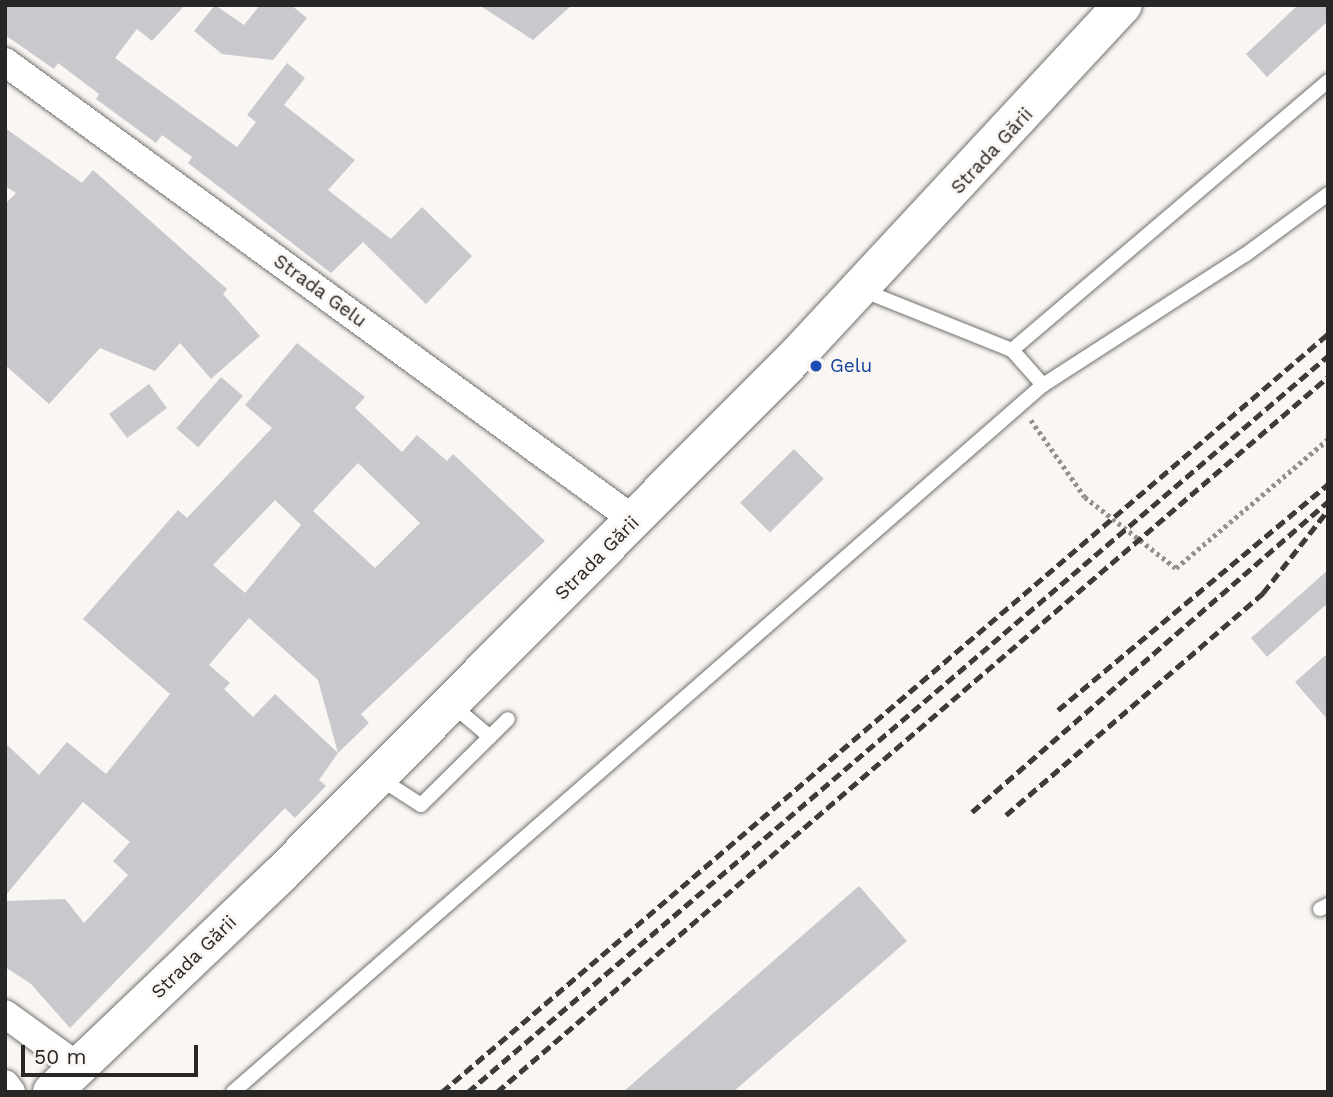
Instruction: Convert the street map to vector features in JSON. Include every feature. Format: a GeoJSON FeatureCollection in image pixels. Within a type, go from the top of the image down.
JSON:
{"type":"FeatureCollection","features":[{"type":"Feature","properties":{"kind":"main road","name":"Strada Gării"},"geometry":{"type":"LineString","coordinates":[[65,1079],[378,777],[861,289],[1109,10]]}},
{"type":"Feature","properties":{"kind":"street","name":"Strada Gelu"},"geometry":{"type":"LineString","coordinates":[[5,62],[634,520]]}},
{"type":"Feature","properties":{"kind":"street"},"geometry":{"type":"LineString","coordinates":[[5,1014],[65,1079]]}},
{"type":"Feature","properties":{"kind":"street"},"geometry":{"type":"LineString","coordinates":[[5,1084],[11,1092]]}},
{"type":"Feature","properties":{"kind":"lane"},"geometry":{"type":"LineString","coordinates":[[1012,349],[1328,81]]}},
{"type":"Feature","properties":{"kind":"lane"},"geometry":{"type":"LineString","coordinates":[[233,1092],[1043,385],[1245,255],[1328,194]]}},
{"type":"Feature","properties":{"kind":"lane"},"geometry":{"type":"LineString","coordinates":[[861,289],[1012,349],[1043,385]]}},
{"type":"Feature","properties":{"kind":"lane"},"geometry":{"type":"LineString","coordinates":[[451,704],[490,737]]}},
{"type":"Feature","properties":{"kind":"lane"},"geometry":{"type":"LineString","coordinates":[[378,777],[421,805],[508,719]]}},
{"type":"Feature","properties":{"kind":"path"},"geometry":{"type":"LineString","coordinates":[[1020,405],[1085,497],[1177,568],[1328,439]]}},
{"type":"Feature","properties":{"kind":"building"},"geometry":{"type":"Polygon","coordinates":[[[5,5],[185,5],[152,41],[137,29],[115,58],[237,147],[256,122],[247,115],[287,63],[305,78],[284,105],[355,160],[328,190],[391,239],[422,207],[472,256],[426,304],[363,242],[331,273],[188,163],[192,157],[162,135],[156,143],[96,99],[99,94],[58,63],[54,69],[5,35],[5,5]]]}},
{"type":"Feature","properties":{"kind":"building"},"geometry":{"type":"Polygon","coordinates":[[[215,5],[244,25],[260,5],[291,5],[307,18],[273,60],[222,54],[194,31],[215,5]]]}},
{"type":"Feature","properties":{"kind":"building"},"geometry":{"type":"Polygon","coordinates":[[[479,5],[572,5],[533,40],[479,5]]]}},
{"type":"Feature","properties":{"kind":"building"},"geometry":{"type":"Polygon","coordinates":[[[1298,5],[1328,5],[1328,21],[1267,77],[1246,54],[1298,5]]]}},
{"type":"Feature","properties":{"kind":"building"},"geometry":{"type":"Polygon","coordinates":[[[5,128],[82,183],[93,170],[227,289],[223,294],[260,336],[211,379],[180,343],[155,371],[100,348],[49,404],[5,365],[5,204],[16,193],[5,186],[5,128]]]}},
{"type":"Feature","properties":{"kind":"building"},"geometry":{"type":"Polygon","coordinates":[[[297,343],[365,397],[355,408],[402,452],[417,435],[447,461],[453,454],[545,541],[361,714],[369,723],[338,753],[319,780],[326,786],[295,818],[285,808],[70,1028],[31,984],[5,967],[5,901],[65,899],[84,923],[128,875],[113,861],[130,842],[83,802],[5,896],[5,743],[39,775],[67,742],[106,774],[170,694],[83,619],[178,510],[187,518],[272,428],[245,405],[297,343]],[[358,463],[313,511],[375,568],[420,523],[358,463]],[[275,500],[213,565],[245,593],[301,525],[275,500]],[[249,618],[209,665],[230,683],[224,689],[253,717],[275,694],[338,753],[318,680],[249,618]]]}},
{"type":"Feature","properties":{"kind":"building"},"geometry":{"type":"Polygon","coordinates":[[[221,377],[243,396],[198,447],[176,428],[221,377]]]}},
{"type":"Feature","properties":{"kind":"building"},"geometry":{"type":"Polygon","coordinates":[[[149,384],[167,408],[127,438],[109,414],[149,384]]]}},
{"type":"Feature","properties":{"kind":"building"},"geometry":{"type":"Polygon","coordinates":[[[794,449],[824,479],[770,532],[740,503],[794,449]]]}},
{"type":"Feature","properties":{"kind":"building"},"geometry":{"type":"Polygon","coordinates":[[[1328,570],[1328,603],[1267,657],[1251,638],[1328,570]]]}},
{"type":"Feature","properties":{"kind":"building"},"geometry":{"type":"Polygon","coordinates":[[[1328,653],[1328,720],[1295,682],[1328,653]]]}},
{"type":"Feature","properties":{"kind":"building"},"geometry":{"type":"Polygon","coordinates":[[[859,886],[907,941],[733,1092],[623,1092],[859,886]]]}},
{"type":"Feature","properties":{"kind":"railway"},"geometry":{"type":"LineString","coordinates":[[442,1092],[1328,334]]}},
{"type":"Feature","properties":{"kind":"railway"},"geometry":{"type":"LineString","coordinates":[[468,1092],[1328,356]]}},
{"type":"Feature","properties":{"kind":"railway"},"geometry":{"type":"LineString","coordinates":[[497,1092],[1328,377]]}},
{"type":"Feature","properties":{"kind":"railway"},"geometry":{"type":"LineString","coordinates":[[1058,710],[1328,484]]}},
{"type":"Feature","properties":{"kind":"railway"},"geometry":{"type":"LineString","coordinates":[[972,812],[1328,501]]}},
{"type":"Feature","properties":{"kind":"railway"},"geometry":{"type":"LineString","coordinates":[[1006,815],[1263,593],[1328,510]]}},
{"type":"Feature","properties":{"kind":"place","name":"Gelu"},"geometry":{"type":"Point","coordinates":[816,366]}}]}
